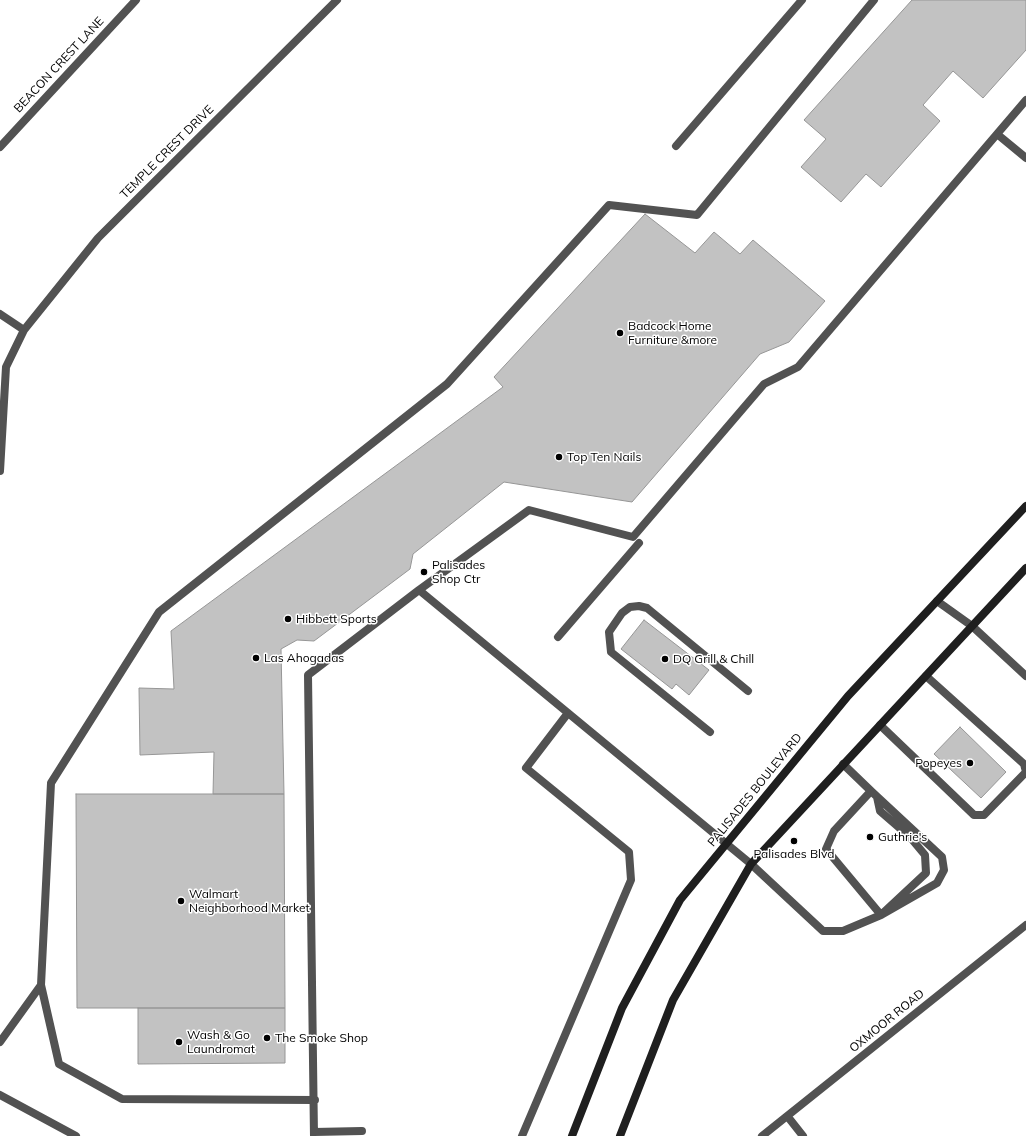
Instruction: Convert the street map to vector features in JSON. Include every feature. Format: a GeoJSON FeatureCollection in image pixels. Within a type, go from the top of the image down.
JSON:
{"type":"FeatureCollection","features":[{"type":"Feature","properties":{"kind":"main road","name":"PALISADES BOULEVARD"},"geometry":{"type":"LineString","coordinates":[[572,1136],[626,1001],[680,900],[848,696],[1026,506]]}},
{"type":"Feature","properties":{"kind":"main road"},"geometry":{"type":"LineString","coordinates":[[620,1136],[674,1000],[751,864],[1026,568]]}},
{"type":"Feature","properties":{"kind":"street","name":"BEACON CREST LANE"},"geometry":{"type":"LineString","coordinates":[[0,147],[136,0]]}},
{"type":"Feature","properties":{"kind":"street","name":"TEMPLE CREST DRIVE"},"geometry":{"type":"LineString","coordinates":[[0,471],[6,367],[24,330],[98,238],[337,0]]}},
{"type":"Feature","properties":{"kind":"street"},"geometry":{"type":"LineString","coordinates":[[676,146],[802,0]]}},
{"type":"Feature","properties":{"kind":"street"},"geometry":{"type":"LineString","coordinates":[[314,1100],[122,1099],[59,1064],[42,985],[51,783],[159,612],[447,384],[609,205],[698,215],[874,0]]}},
{"type":"Feature","properties":{"kind":"street"},"geometry":{"type":"LineString","coordinates":[[362,1131],[314,1134],[308,675],[419,590],[529,510],[633,537],[764,384],[798,367],[1026,100]]}},
{"type":"Feature","properties":{"kind":"street"},"geometry":{"type":"LineString","coordinates":[[997,134],[1026,158]]}},
{"type":"Feature","properties":{"kind":"street"},"geometry":{"type":"LineString","coordinates":[[0,314],[24,330]]}},
{"type":"Feature","properties":{"kind":"street"},"geometry":{"type":"LineString","coordinates":[[558,637],[639,543]]}},
{"type":"Feature","properties":{"kind":"street"},"geometry":{"type":"LineString","coordinates":[[419,590],[751,864],[823,931],[843,931],[881,915],[937,883],[944,870],[942,857],[844,764]]}},
{"type":"Feature","properties":{"kind":"street"},"geometry":{"type":"LineString","coordinates":[[937,601],[972,626],[1026,676]]}},
{"type":"Feature","properties":{"kind":"street"},"geometry":{"type":"LineString","coordinates":[[710,732],[611,652],[608,641],[609,632],[622,613],[630,607],[638,606],[647,608],[748,691]]}},
{"type":"Feature","properties":{"kind":"street"},"geometry":{"type":"LineString","coordinates":[[880,725],[974,815],[984,815],[1026,772],[1024,764],[926,676]]}},
{"type":"Feature","properties":{"kind":"street"},"geometry":{"type":"LineString","coordinates":[[522,1136],[631,880],[629,852],[526,768],[568,713]]}},
{"type":"Feature","properties":{"kind":"street"},"geometry":{"type":"LineString","coordinates":[[874,794],[834,831],[826,849],[881,915]]}},
{"type":"Feature","properties":{"kind":"street"},"geometry":{"type":"LineString","coordinates":[[874,794],[880,811],[910,837],[925,855],[926,873],[881,915]]}},
{"type":"Feature","properties":{"kind":"street","name":"OXMOOR ROAD"},"geometry":{"type":"LineString","coordinates":[[762,1136],[1026,925]]}},
{"type":"Feature","properties":{"kind":"street"},"geometry":{"type":"LineString","coordinates":[[0,1042],[42,985]]}},
{"type":"Feature","properties":{"kind":"street"},"geometry":{"type":"LineString","coordinates":[[0,1095],[76,1136]]}},
{"type":"Feature","properties":{"kind":"street"},"geometry":{"type":"LineString","coordinates":[[788,1116],[803,1136]]}},
{"type":"Feature","properties":{"kind":"building"},"geometry":{"type":"Polygon","coordinates":[[[912,0],[1026,0],[1026,50],[983,98],[953,71],[923,105],[940,121],[881,187],[866,174],[841,202],[801,167],[826,139],[804,120],[912,0]]]}},
{"type":"Feature","properties":{"kind":"building"},"geometry":{"type":"Polygon","coordinates":[[[645,214],[695,253],[714,232],[740,254],[753,240],[825,301],[789,342],[760,354],[632,502],[504,482],[413,554],[410,569],[314,641],[297,640],[281,649],[284,794],[213,794],[214,752],[140,755],[139,688],[174,689],[171,631],[503,387],[494,377],[645,214]]]}},
{"type":"Feature","properties":{"kind":"building","name":"DQ Grill & Chill"},"geometry":{"type":"Polygon","coordinates":[[[644,620],[709,670],[689,695],[676,684],[672,689],[621,649],[644,620]]]}},
{"type":"Feature","properties":{"kind":"building","name":"Popeyes"},"geometry":{"type":"Polygon","coordinates":[[[960,727],[1006,772],[981,798],[934,754],[960,727]]]}},
{"type":"Feature","properties":{"kind":"building","name":"Walmart Neighborhood Market"},"geometry":{"type":"Polygon","coordinates":[[[76,794],[284,794],[285,1008],[77,1008],[76,794]]]}},
{"type":"Feature","properties":{"kind":"building"},"geometry":{"type":"Polygon","coordinates":[[[138,1008],[285,1008],[285,1063],[138,1064],[138,1008]]]}},
{"type":"Feature","properties":{"kind":"place","name":"Badcock Home Furniture &more"},"geometry":{"type":"Point","coordinates":[620,333]}},
{"type":"Feature","properties":{"kind":"place","name":"Top Ten Nails"},"geometry":{"type":"Point","coordinates":[559,457]}},
{"type":"Feature","properties":{"kind":"place","name":"Palisades Shop Ctr"},"geometry":{"type":"Point","coordinates":[424,572]}},
{"type":"Feature","properties":{"kind":"place","name":"Hibbett Sports"},"geometry":{"type":"Point","coordinates":[288,619]}},
{"type":"Feature","properties":{"kind":"place","name":"Las Ahogadas"},"geometry":{"type":"Point","coordinates":[256,658]}},
{"type":"Feature","properties":{"kind":"place","name":"DQ Grill & Chill"},"geometry":{"type":"Point","coordinates":[665,659]}},
{"type":"Feature","properties":{"kind":"place","name":"Popeyes"},"geometry":{"type":"Point","coordinates":[970,763]}},
{"type":"Feature","properties":{"kind":"place","name":"Guthrie's"},"geometry":{"type":"Point","coordinates":[870,837]}},
{"type":"Feature","properties":{"kind":"place","name":"Palisades Blvd"},"geometry":{"type":"Point","coordinates":[794,841]}},
{"type":"Feature","properties":{"kind":"place","name":"Walmart Neighborhood Market"},"geometry":{"type":"Point","coordinates":[181,901]}},
{"type":"Feature","properties":{"kind":"place","name":"The Smoke Shop"},"geometry":{"type":"Point","coordinates":[267,1038]}},
{"type":"Feature","properties":{"kind":"place","name":"Wash & Go Laundromat"},"geometry":{"type":"Point","coordinates":[179,1042]}}]}
